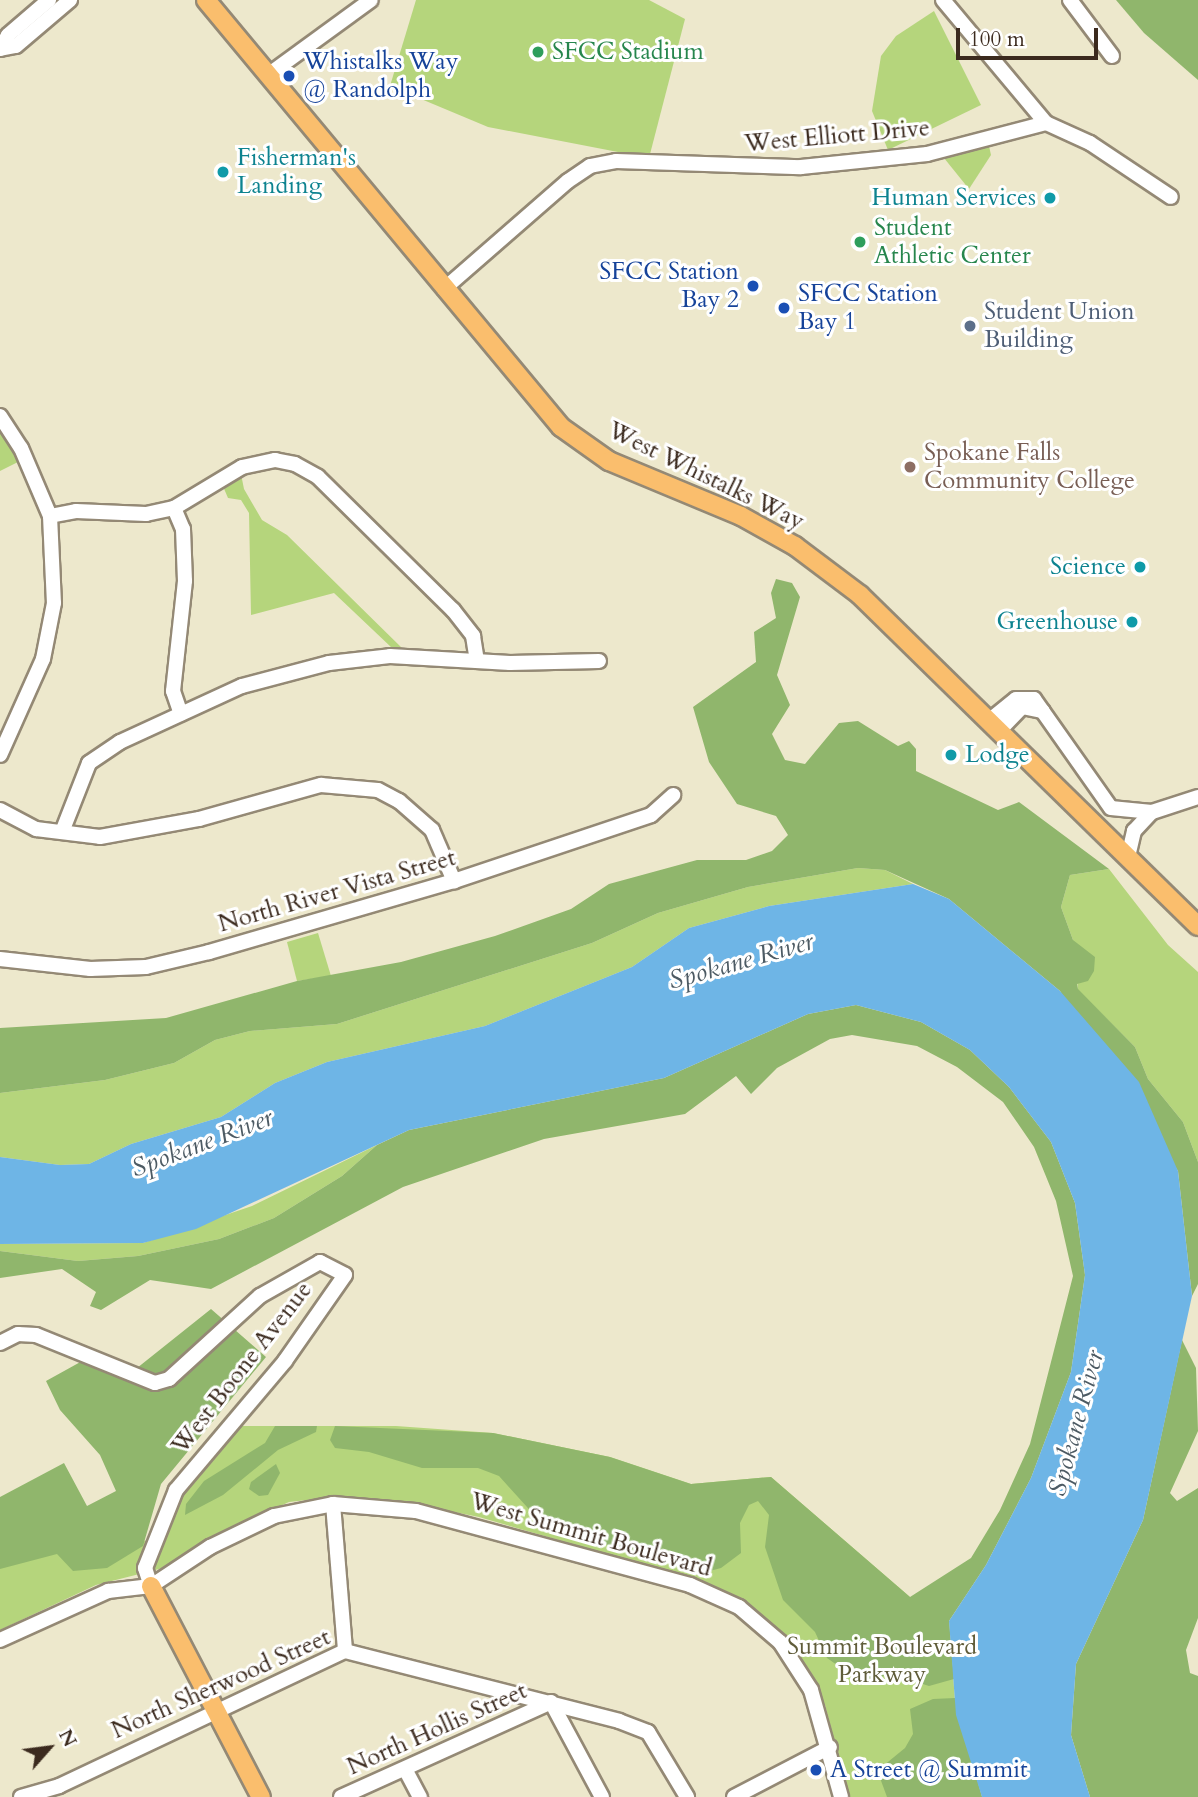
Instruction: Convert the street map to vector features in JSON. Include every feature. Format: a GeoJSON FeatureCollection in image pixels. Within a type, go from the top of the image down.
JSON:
{"type":"FeatureCollection","features":[{"type":"Feature","properties":{"kind":"main road","name":"West Whistalks Way"},"geometry":{"type":"LineString","coordinates":[[208,1],[444,289],[562,427],[609,461],[741,516],[795,546],[860,595],[1198,926]]}},
{"type":"Feature","properties":{"kind":"main road","name":"West Boone Avenue"},"geometry":{"type":"LineString","coordinates":[[152,1586],[261,1797]]}},
{"type":"Feature","properties":{"kind":"street"},"geometry":{"type":"LineString","coordinates":[[0,49],[8,35],[49,0]]}},
{"type":"Feature","properties":{"kind":"street"},"geometry":{"type":"LineString","coordinates":[[0,49],[16,46],[71,0]]}},
{"type":"Feature","properties":{"kind":"street"},"geometry":{"type":"LineString","coordinates":[[268,75],[371,0]]}},
{"type":"Feature","properties":{"kind":"street"},"geometry":{"type":"LineString","coordinates":[[943,0],[1046,123],[1090,143],[1171,197]]}},
{"type":"Feature","properties":{"kind":"street"},"geometry":{"type":"LineString","coordinates":[[1070,0],[1112,56]]}},
{"type":"Feature","properties":{"kind":"street","name":"West Elliott Drive"},"geometry":{"type":"LineString","coordinates":[[444,289],[590,166],[616,161],[801,167],[927,154],[1046,123]]}},
{"type":"Feature","properties":{"kind":"street"},"geometry":{"type":"LineString","coordinates":[[0,416],[20,448],[50,516],[54,603],[43,659],[0,755]]}},
{"type":"Feature","properties":{"kind":"street"},"geometry":{"type":"LineString","coordinates":[[50,516],[76,511],[146,514],[174,508],[250,464],[275,460],[295,464],[318,477],[453,610],[473,635],[477,661]]}},
{"type":"Feature","properties":{"kind":"street"},"geometry":{"type":"LineString","coordinates":[[174,508],[183,529],[185,581],[173,691],[181,714]]}},
{"type":"Feature","properties":{"kind":"street"},"geometry":{"type":"LineString","coordinates":[[62,832],[89,762],[120,742],[242,686],[329,663],[390,656],[477,661],[599,661]]}},
{"type":"Feature","properties":{"kind":"street"},"geometry":{"type":"LineString","coordinates":[[995,725],[1006,705],[1027,695],[1043,711],[1111,808],[1152,812],[1198,797]]}},
{"type":"Feature","properties":{"kind":"street"},"geometry":{"type":"LineString","coordinates":[[0,810],[36,829],[100,837],[136,833],[321,785],[378,790],[399,801],[432,830],[454,881]]}},
{"type":"Feature","properties":{"kind":"street","name":"North River Vista Street"},"geometry":{"type":"LineString","coordinates":[[0,960],[90,968],[146,967],[454,881],[652,815],[673,796]]}},
{"type":"Feature","properties":{"kind":"street"},"geometry":{"type":"LineString","coordinates":[[1128,858],[1134,831],[1152,812]]}},
{"type":"Feature","properties":{"kind":"street","name":"West Boone Avenue"},"geometry":{"type":"LineString","coordinates":[[0,1343],[18,1335],[36,1335],[155,1383],[169,1379],[260,1296],[320,1262],[345,1275],[285,1361],[176,1490],[145,1568],[152,1586]]}},
{"type":"Feature","properties":{"kind":"street"},"geometry":{"type":"LineString","coordinates":[[333,1504],[345,1651]]}},
{"type":"Feature","properties":{"kind":"street","name":"West Summit Boulevard"},"geometry":{"type":"LineString","coordinates":[[152,1586],[210,1547],[274,1516],[333,1504],[384,1506],[470,1522],[717,1596],[759,1623],[796,1662],[811,1690],[830,1747],[841,1797]]}},
{"type":"Feature","properties":{"kind":"street"},"geometry":{"type":"LineString","coordinates":[[0,1640],[108,1591],[152,1586]]}},
{"type":"Feature","properties":{"kind":"street","name":"North Sherwood Street"},"geometry":{"type":"LineString","coordinates":[[21,1797],[60,1792],[215,1710],[345,1651],[551,1702],[648,1732],[687,1797]]}},
{"type":"Feature","properties":{"kind":"street"},"geometry":{"type":"LineString","coordinates":[[551,1702],[602,1797]]}},
{"type":"Feature","properties":{"kind":"street","name":"North Hollis Street"},"geometry":{"type":"LineString","coordinates":[[341,1797],[551,1702]]}},
{"type":"Feature","properties":{"kind":"street"},"geometry":{"type":"LineString","coordinates":[[734,1797],[830,1747]]}},
{"type":"Feature","properties":{"kind":"street"},"geometry":{"type":"LineString","coordinates":[[405,1769],[420,1797]]}},
{"type":"Feature","properties":{"kind":"green space","name":"SFCC Stadium"},"geometry":{"type":"Polygon","coordinates":[[[416,0],[649,0],[685,19],[649,158],[488,127],[390,86],[416,0]]]}},
{"type":"Feature","properties":{"kind":"green space"},"geometry":{"type":"Polygon","coordinates":[[[1116,0],[1198,0],[1198,80],[1144,33],[1116,0]]]}},
{"type":"Feature","properties":{"kind":"green space"},"geometry":{"type":"Polygon","coordinates":[[[934,11],[981,105],[888,150],[872,111],[881,56],[896,36],[934,11]]]}},
{"type":"Feature","properties":{"kind":"green space"},"geometry":{"type":"Polygon","coordinates":[[[989,146],[991,155],[969,189],[944,158],[989,146]]]}},
{"type":"Feature","properties":{"kind":"green space"},"geometry":{"type":"Polygon","coordinates":[[[0,429],[20,461],[0,471],[0,429]]]}},
{"type":"Feature","properties":{"kind":"green space"},"geometry":{"type":"Polygon","coordinates":[[[241,474],[244,489],[262,520],[287,535],[403,649],[392,648],[334,593],[251,615],[249,513],[241,500],[228,498],[222,484],[241,474]]]}},
{"type":"Feature","properties":{"kind":"green space"},"geometry":{"type":"Polygon","coordinates":[[[776,579],[792,583],[800,597],[777,675],[790,705],[772,734],[785,760],[805,764],[839,723],[858,721],[898,746],[909,741],[916,749],[916,771],[998,810],[1019,802],[1109,869],[1070,875],[1061,907],[1073,940],[1095,957],[1094,971],[1088,981],[1077,984],[1078,989],[1135,1047],[1148,1079],[1183,1122],[1198,1162],[1198,1284],[1192,1296],[1178,1171],[1060,991],[949,899],[885,870],[858,868],[748,887],[658,913],[592,943],[337,1024],[250,1031],[215,1040],[174,1063],[105,1080],[0,1093],[0,1028],[166,1018],[297,981],[401,962],[495,936],[571,909],[609,884],[697,860],[746,860],[772,851],[788,835],[776,816],[737,804],[709,762],[693,707],[756,662],[754,632],[776,618],[771,593],[776,579]]]}},
{"type":"Feature","properties":{"kind":"green space"},"geometry":{"type":"Polygon","coordinates":[[[858,868],[885,870],[913,884],[769,906],[689,928],[632,967],[485,1026],[327,1062],[275,1083],[221,1117],[131,1144],[89,1164],[60,1165],[0,1157],[0,1093],[105,1080],[174,1063],[215,1040],[250,1031],[337,1024],[592,943],[658,913],[748,887],[858,868]]]}},
{"type":"Feature","properties":{"kind":"green space"},"geometry":{"type":"Polygon","coordinates":[[[1109,869],[1168,945],[1198,972],[1198,1162],[1183,1122],[1148,1079],[1135,1047],[1078,990],[1073,940],[1061,907],[1070,875],[1109,869]]]}},
{"type":"Feature","properties":{"kind":"green space"},"geometry":{"type":"Polygon","coordinates":[[[318,933],[331,976],[297,981],[287,942],[318,933]]]}},
{"type":"Feature","properties":{"kind":"green space"},"geometry":{"type":"Polygon","coordinates":[[[856,1005],[921,1022],[970,1050],[1009,1087],[1051,1142],[1075,1203],[1085,1275],[1071,1372],[1031,1478],[986,1565],[949,1621],[954,1679],[929,1686],[892,1674],[861,1682],[827,1658],[815,1632],[783,1600],[765,1547],[769,1515],[758,1501],[749,1505],[740,1523],[741,1553],[721,1568],[706,1572],[546,1528],[499,1476],[478,1468],[422,1468],[369,1452],[335,1448],[330,1440],[335,1426],[493,1433],[610,1457],[691,1484],[771,1477],[910,1597],[971,1558],[1000,1510],[1030,1444],[1073,1276],[1056,1201],[1034,1147],[1003,1102],[957,1067],[917,1046],[852,1035],[830,1039],[777,1068],[751,1094],[736,1076],[685,1114],[544,1139],[403,1187],[211,1289],[150,1280],[101,1310],[90,1306],[96,1292],[62,1269],[0,1278],[0,1251],[78,1261],[138,1256],[219,1239],[274,1218],[342,1176],[377,1145],[409,1130],[664,1078],[808,1014],[856,1005]]]}},
{"type":"Feature","properties":{"kind":"green space"},"geometry":{"type":"Polygon","coordinates":[[[377,1145],[342,1176],[274,1218],[219,1239],[138,1256],[78,1261],[0,1251],[0,1244],[143,1243],[252,1206],[377,1145]]]}},
{"type":"Feature","properties":{"kind":"green space"},"geometry":{"type":"Polygon","coordinates":[[[211,1309],[266,1357],[161,1484],[143,1546],[107,1568],[73,1571],[57,1554],[0,1569],[0,1497],[64,1463],[87,1506],[116,1491],[100,1455],[60,1410],[46,1381],[84,1360],[127,1376],[211,1309]]]}},
{"type":"Feature","properties":{"kind":"green space"},"geometry":{"type":"Polygon","coordinates":[[[1182,1340],[1196,1368],[1198,1431],[1170,1493],[1177,1501],[1198,1488],[1198,1618],[1186,1650],[1190,1673],[1198,1676],[1198,1797],[1090,1797],[1071,1735],[1076,1664],[1143,1520],[1182,1340]]]}},
{"type":"Feature","properties":{"kind":"green space","name":"Summit Boulevard Parkway"},"geometry":{"type":"Polygon","coordinates":[[[237,1426],[396,1426],[493,1433],[610,1457],[691,1484],[771,1477],[910,1597],[949,1621],[956,1715],[982,1797],[849,1797],[825,1705],[801,1658],[775,1628],[743,1602],[707,1583],[479,1517],[409,1503],[325,1498],[289,1502],[212,1537],[167,1567],[96,1585],[0,1630],[0,1529],[90,1545],[166,1539],[180,1498],[237,1426]]]}},
{"type":"Feature","properties":{"kind":"green space"},"geometry":{"type":"Polygon","coordinates":[[[275,1426],[317,1426],[316,1432],[278,1450],[223,1495],[185,1515],[186,1504],[204,1481],[265,1443],[275,1426]]]}},
{"type":"Feature","properties":{"kind":"green space"},"geometry":{"type":"Polygon","coordinates":[[[276,1464],[280,1473],[268,1495],[259,1496],[249,1489],[251,1482],[276,1464]]]}},
{"type":"Feature","properties":{"kind":"green space"},"geometry":{"type":"Polygon","coordinates":[[[955,1698],[982,1797],[887,1797],[880,1778],[883,1766],[905,1748],[913,1734],[910,1709],[933,1699],[955,1698]]]}},
{"type":"Feature","properties":{"kind":"water","name":"Spokane River"},"geometry":{"type":"Polygon","coordinates":[[[913,884],[949,899],[1060,991],[1139,1082],[1178,1171],[1192,1296],[1143,1520],[1076,1664],[1071,1735],[1090,1797],[982,1797],[956,1715],[949,1621],[986,1565],[1031,1478],[1071,1372],[1085,1275],[1075,1203],[1051,1142],[1009,1087],[970,1050],[921,1022],[856,1005],[808,1014],[664,1078],[409,1130],[196,1229],[143,1243],[0,1244],[0,1157],[60,1165],[89,1164],[131,1144],[221,1117],[275,1083],[327,1062],[485,1026],[632,967],[689,928],[769,906],[913,884]]]}},
{"type":"Feature","properties":{"kind":"place","name":"SFCC Stadium"},"geometry":{"type":"Point","coordinates":[538,52]}},
{"type":"Feature","properties":{"kind":"place","name":"Whistalks Way @ Randolph"},"geometry":{"type":"Point","coordinates":[289,76]}},
{"type":"Feature","properties":{"kind":"place","name":"Fisherman's Landing"},"geometry":{"type":"Point","coordinates":[223,172]}},
{"type":"Feature","properties":{"kind":"place","name":"Human Services"},"geometry":{"type":"Point","coordinates":[1050,198]}},
{"type":"Feature","properties":{"kind":"place","name":"Student Athletic Center"},"geometry":{"type":"Point","coordinates":[860,242]}},
{"type":"Feature","properties":{"kind":"place","name":"SFCC Station Bay 2"},"geometry":{"type":"Point","coordinates":[753,286]}},
{"type":"Feature","properties":{"kind":"place","name":"SFCC Station Bay 1"},"geometry":{"type":"Point","coordinates":[784,308]}},
{"type":"Feature","properties":{"kind":"place","name":"Student Union Building"},"geometry":{"type":"Point","coordinates":[970,326]}},
{"type":"Feature","properties":{"kind":"place","name":"Spokane Falls Community College"},"geometry":{"type":"Point","coordinates":[910,467]}},
{"type":"Feature","properties":{"kind":"place","name":"Science"},"geometry":{"type":"Point","coordinates":[1140,567]}},
{"type":"Feature","properties":{"kind":"place","name":"Greenhouse"},"geometry":{"type":"Point","coordinates":[1132,622]}},
{"type":"Feature","properties":{"kind":"place","name":"Lodge"},"geometry":{"type":"Point","coordinates":[951,755]}},
{"type":"Feature","properties":{"kind":"place","name":"A Street @ Summit"},"geometry":{"type":"Point","coordinates":[816,1770]}}]}
